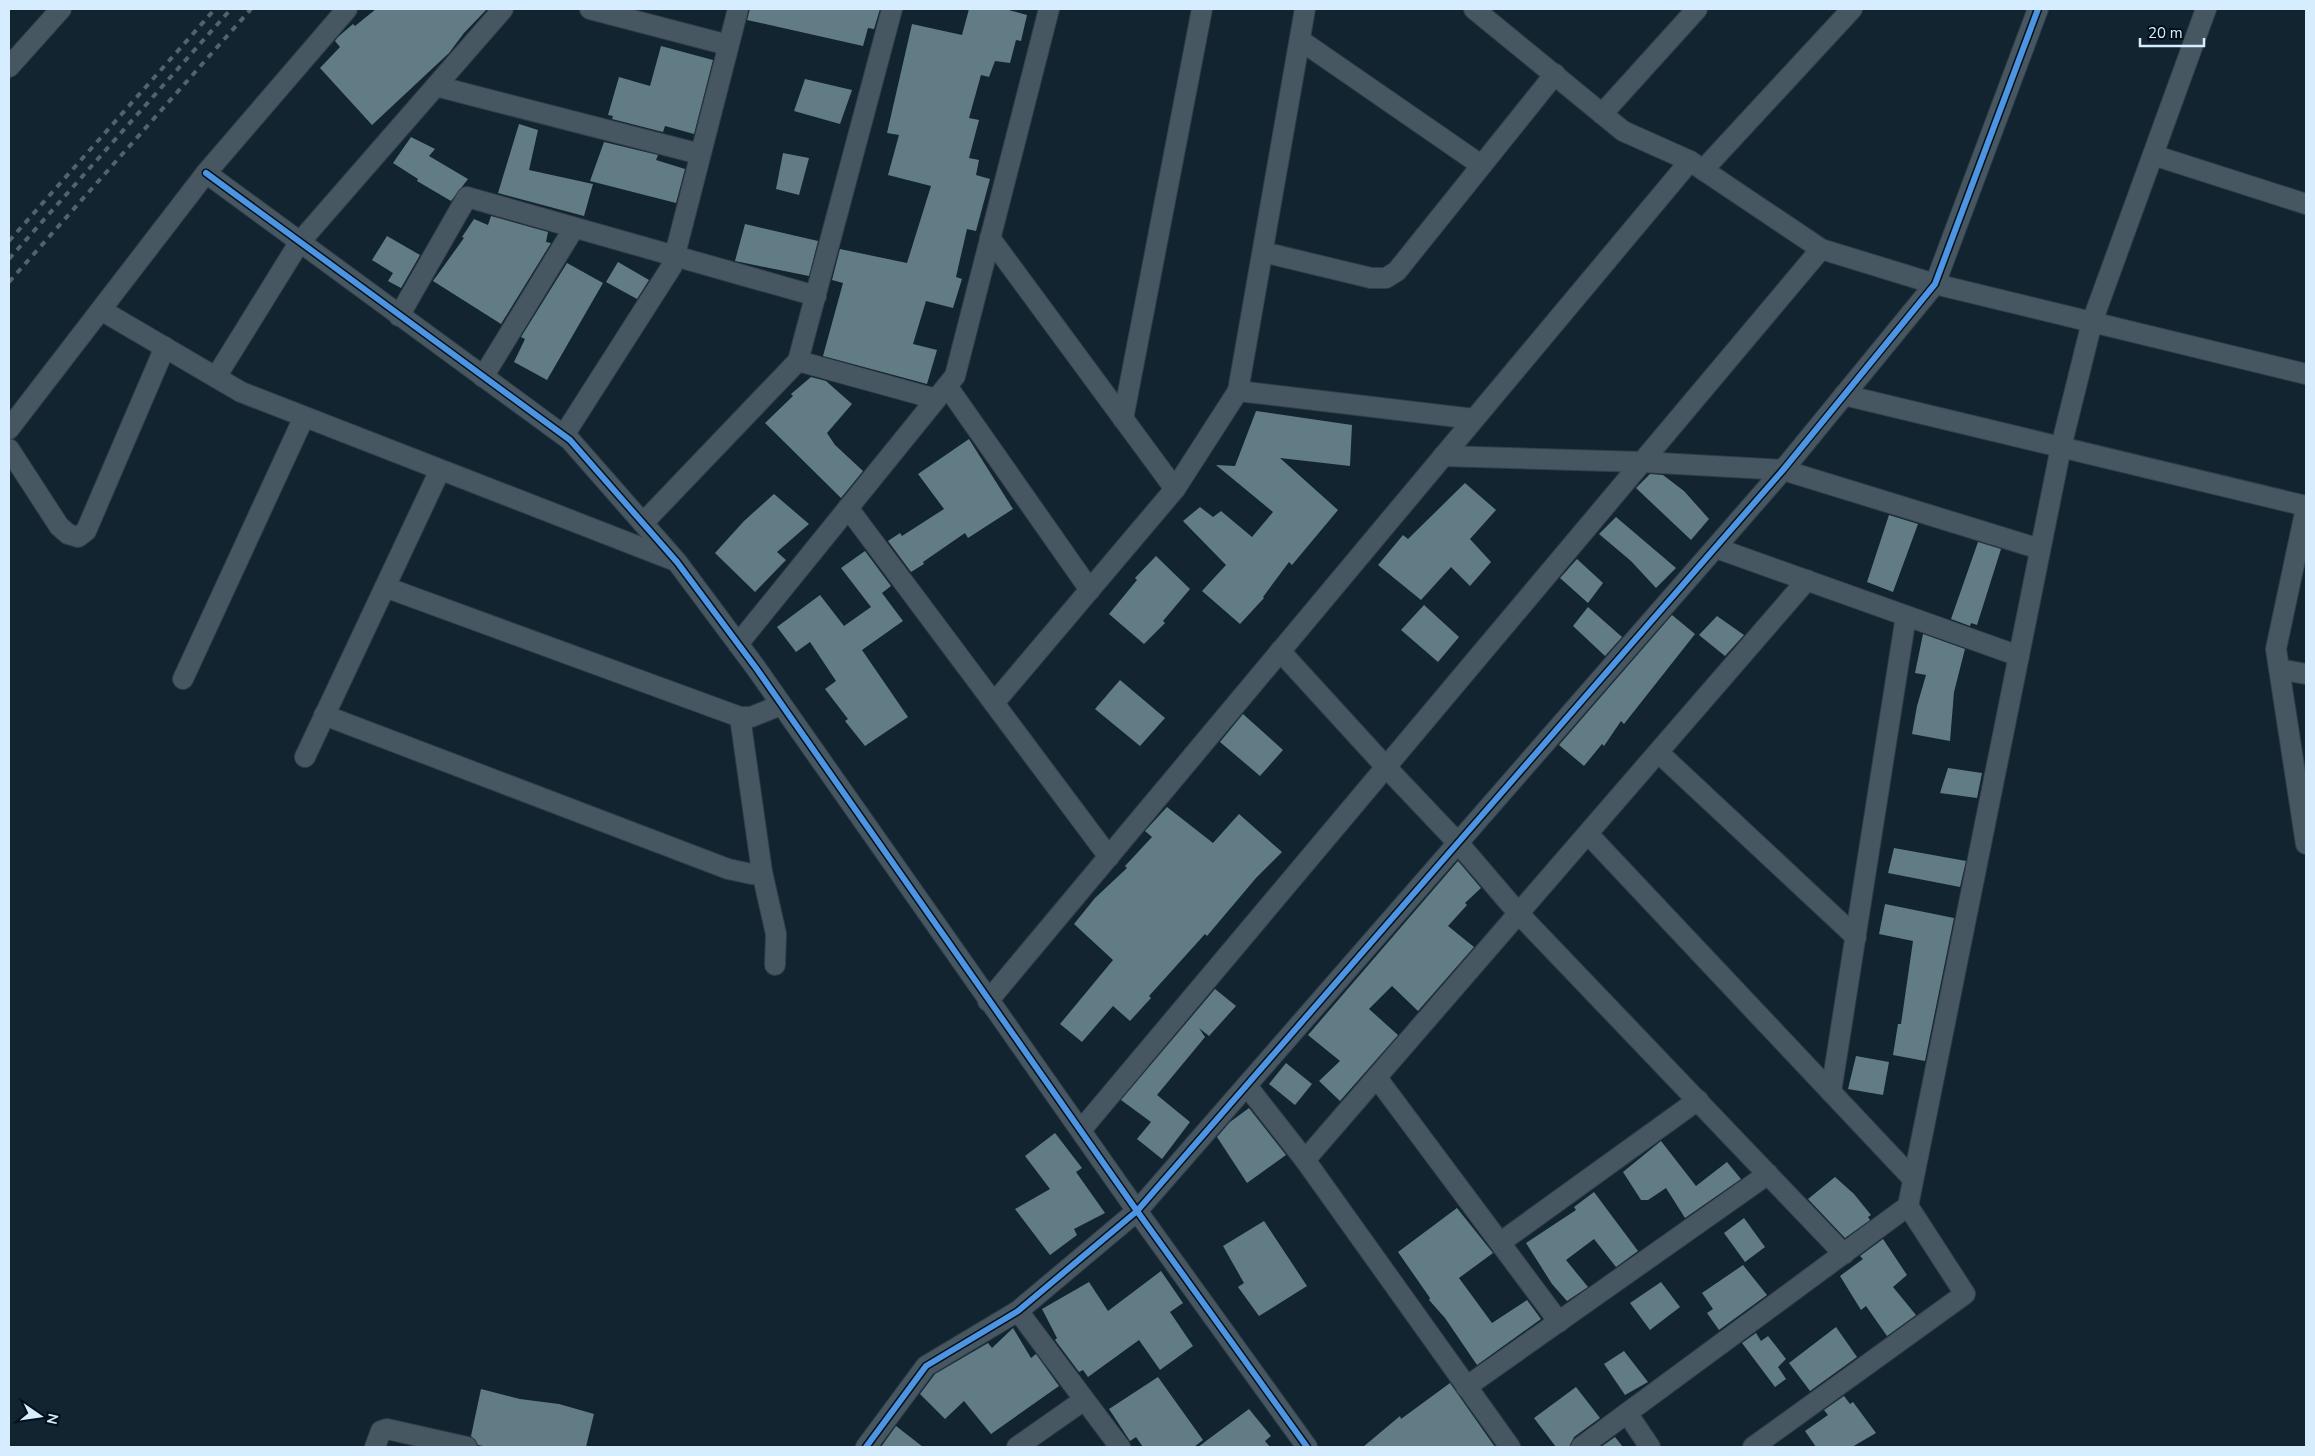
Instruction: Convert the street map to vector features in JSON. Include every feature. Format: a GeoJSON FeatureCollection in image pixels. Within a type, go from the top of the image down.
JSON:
{"type":"FeatureCollection","features":[{"type":"Feature","properties":{"kind":"street"},"geometry":{"type":"LineString","coordinates":[[9,67],[62,9]]}},
{"type":"Feature","properties":{"kind":"street"},"geometry":{"type":"LineString","coordinates":[[9,429],[206,173],[347,9]]}},
{"type":"Feature","properties":{"kind":"street"},"geometry":{"type":"LineString","coordinates":[[216,377],[299,243],[503,9]]}},
{"type":"Feature","properties":{"kind":"street"},"geometry":{"type":"LineString","coordinates":[[590,9],[728,45]]}},
{"type":"Feature","properties":{"kind":"street"},"geometry":{"type":"LineString","coordinates":[[564,435],[672,266],[738,9]]}},
{"type":"Feature","properties":{"kind":"street"},"geometry":{"type":"LineString","coordinates":[[642,523],[798,361],[892,9]]}},
{"type":"Feature","properties":{"kind":"street"},"geometry":{"type":"LineString","coordinates":[[738,644],[955,376],[1049,9]]}},
{"type":"Feature","properties":{"kind":"street"},"geometry":{"type":"LineString","coordinates":[[1123,419],[1202,9]]}},
{"type":"Feature","properties":{"kind":"street"},"geometry":{"type":"LineString","coordinates":[[994,703],[1175,489],[1238,391],[1305,9]]}},
{"type":"Feature","properties":{"kind":"street"},"geometry":{"type":"LineString","coordinates":[[1474,9],[1623,131],[1697,165],[1821,249],[1935,284],[2306,374]]}},
{"type":"Feature","properties":{"kind":"street"},"geometry":{"type":"LineString","coordinates":[[1602,114],[1697,9]]}},
{"type":"Feature","properties":{"kind":"street"},"geometry":{"type":"LineString","coordinates":[[988,1002],[1474,419],[1697,165],[1852,9]]}},
{"type":"Feature","properties":{"kind":"street"},"geometry":{"type":"LineString","coordinates":[[866,1447],[926,1366],[1018,1311],[1136,1212],[1716,548],[1783,470],[1935,284],[2038,9]]}},
{"type":"Feature","properties":{"kind":"street"},"geometry":{"type":"LineString","coordinates":[[1581,1447],[1908,1206],[2061,447],[2092,322],[2206,9]]}},
{"type":"Feature","properties":{"kind":"street"},"geometry":{"type":"LineString","coordinates":[[1300,40],[1481,165]]}},
{"type":"Feature","properties":{"kind":"street"},"geometry":{"type":"LineString","coordinates":[[1263,252],[1371,278],[1386,278],[1397,271],[1555,74]]}},
{"type":"Feature","properties":{"kind":"street"},"geometry":{"type":"LineString","coordinates":[[436,86],[700,154]]}},
{"type":"Feature","properties":{"kind":"street"},"geometry":{"type":"LineString","coordinates":[[2153,155],[2306,204]]}},
{"type":"Feature","properties":{"kind":"street"},"geometry":{"type":"LineString","coordinates":[[206,173],[299,243],[564,435],[677,562],[738,644],[988,1002],[1081,1130],[1136,1212],[1307,1447]]}},
{"type":"Feature","properties":{"kind":"street"},"geometry":{"type":"LineString","coordinates":[[400,316],[467,197],[816,296]]}},
{"type":"Feature","properties":{"kind":"street"},"geometry":{"type":"LineString","coordinates":[[483,377],[574,228]]}},
{"type":"Feature","properties":{"kind":"street"},"geometry":{"type":"LineString","coordinates":[[990,238],[1175,489]]}},
{"type":"Feature","properties":{"kind":"street"},"geometry":{"type":"LineString","coordinates":[[1081,1130],[1821,249]]}},
{"type":"Feature","properties":{"kind":"street"},"geometry":{"type":"LineString","coordinates":[[101,310],[240,392],[677,562]]}},
{"type":"Feature","properties":{"kind":"street"},"geometry":{"type":"LineString","coordinates":[[9,450],[59,526],[68,534],[78,536],[86,531],[165,347]]}},
{"type":"Feature","properties":{"kind":"street"},"geometry":{"type":"LineString","coordinates":[[798,361],[942,392],[1090,590]]}},
{"type":"Feature","properties":{"kind":"street"},"geometry":{"type":"LineString","coordinates":[[1238,391],[1474,419]]}},
{"type":"Feature","properties":{"kind":"street"},"geometry":{"type":"LineString","coordinates":[[1844,395],[2306,507],[2276,649],[2306,844]]}},
{"type":"Feature","properties":{"kind":"street"},"geometry":{"type":"LineString","coordinates":[[183,679],[304,417]]}},
{"type":"Feature","properties":{"kind":"street"},"geometry":{"type":"LineString","coordinates":[[1443,456],[1642,462],[1783,470],[2040,549]]}},
{"type":"Feature","properties":{"kind":"street"},"geometry":{"type":"LineString","coordinates":[[305,757],[440,470]]}},
{"type":"Feature","properties":{"kind":"street"},"geometry":{"type":"LineString","coordinates":[[848,508],[1109,857]]}},
{"type":"Feature","properties":{"kind":"street"},"geometry":{"type":"LineString","coordinates":[[1716,548],[2019,656]]}},
{"type":"Feature","properties":{"kind":"street"},"geometry":{"type":"LineString","coordinates":[[1305,1160],[1807,580]]}},
{"type":"Feature","properties":{"kind":"street"},"geometry":{"type":"LineString","coordinates":[[384,588],[740,717],[751,717],[781,705]]}},
{"type":"Feature","properties":{"kind":"street"},"geometry":{"type":"LineString","coordinates":[[1831,1092],[1906,616]]}},
{"type":"Feature","properties":{"kind":"street"},"geometry":{"type":"LineString","coordinates":[[1280,651],[1459,844],[1519,914],[1844,1254]]}},
{"type":"Feature","properties":{"kind":"street"},"geometry":{"type":"LineString","coordinates":[[2279,669],[2306,674]]}},
{"type":"Feature","properties":{"kind":"street"},"geometry":{"type":"LineString","coordinates":[[324,716],[728,869],[752,874],[762,872]]}},
{"type":"Feature","properties":{"kind":"street"},"geometry":{"type":"LineString","coordinates":[[740,717],[762,872],[776,934],[775,964]]}},
{"type":"Feature","properties":{"kind":"street"},"geometry":{"type":"LineString","coordinates":[[1659,753],[1856,937]]}},
{"type":"Feature","properties":{"kind":"street"},"geometry":{"type":"LineString","coordinates":[[1588,834],[1914,1179]]}},
{"type":"Feature","properties":{"kind":"street"},"geometry":{"type":"LineString","coordinates":[[1377,1078],[1559,1322]]}},
{"type":"Feature","properties":{"kind":"street"},"geometry":{"type":"LineString","coordinates":[[1247,1086],[1305,1160],[1466,1388],[1510,1447]]}},
{"type":"Feature","properties":{"kind":"street"},"geometry":{"type":"LineString","coordinates":[[1501,1242],[1698,1100]]}},
{"type":"Feature","properties":{"kind":"street"},"geometry":{"type":"LineString","coordinates":[[1466,1388],[1768,1174]]}},
{"type":"Feature","properties":{"kind":"street"},"geometry":{"type":"LineString","coordinates":[[1753,1447],[1965,1294],[1908,1206]]}},
{"type":"Feature","properties":{"kind":"street"},"geometry":{"type":"LineString","coordinates":[[1018,1311],[1120,1447]]}},
{"type":"Feature","properties":{"kind":"street"},"geometry":{"type":"LineString","coordinates":[[1017,1447],[1084,1400]]}},
{"type":"Feature","properties":{"kind":"street"},"geometry":{"type":"LineString","coordinates":[[1626,1413],[1650,1447]]}},
{"type":"Feature","properties":{"kind":"street"},"geometry":{"type":"LineString","coordinates":[[375,1447],[381,1431],[387,1429],[436,1444],[467,1447]]}},
{"type":"Feature","properties":{"kind":"building"},"geometry":{"type":"Polygon","coordinates":[[[376,9],[487,9],[464,33],[449,53],[372,125],[320,68],[340,47],[335,41],[338,37],[353,24],[355,26],[376,9]]]}},
{"type":"Feature","properties":{"kind":"building"},"geometry":{"type":"Polygon","coordinates":[[[750,9],[880,9],[874,29],[868,28],[863,46],[747,20],[750,9]]]}},
{"type":"Feature","properties":{"kind":"building"},"geometry":{"type":"Polygon","coordinates":[[[969,9],[1005,9],[1027,15],[1021,41],[1016,40],[1010,63],[995,61],[989,77],[981,75],[969,118],[979,120],[969,158],[979,160],[976,175],[990,179],[976,231],[967,229],[956,277],[962,279],[953,308],[926,301],[913,344],[937,350],[927,384],[823,356],[843,283],[832,280],[840,249],[907,263],[931,186],[888,175],[899,135],[887,133],[912,24],[962,35],[969,9]]]}},
{"type":"Feature","properties":{"kind":"building"},"geometry":{"type":"Polygon","coordinates":[[[661,46],[713,60],[694,134],[665,126],[663,132],[612,119],[613,116],[608,115],[619,77],[650,86],[661,46]]]}},
{"type":"Feature","properties":{"kind":"building"},"geometry":{"type":"Polygon","coordinates":[[[805,79],[852,90],[840,124],[794,111],[805,79]]]}},
{"type":"Feature","properties":{"kind":"building"},"geometry":{"type":"Polygon","coordinates":[[[519,124],[538,130],[529,170],[593,184],[584,216],[498,193],[519,124]]]}},
{"type":"Feature","properties":{"kind":"building"},"geometry":{"type":"Polygon","coordinates":[[[411,137],[435,149],[429,156],[468,179],[451,201],[417,181],[418,179],[393,163],[411,137]]]}},
{"type":"Feature","properties":{"kind":"building"},"geometry":{"type":"Polygon","coordinates":[[[604,142],[658,155],[656,160],[685,169],[676,203],[590,181],[604,142]]]}},
{"type":"Feature","properties":{"kind":"building"},"geometry":{"type":"Polygon","coordinates":[[[783,153],[809,158],[799,195],[776,189],[783,153]]]}},
{"type":"Feature","properties":{"kind":"building"},"geometry":{"type":"Polygon","coordinates":[[[491,216],[548,232],[546,242],[551,243],[501,324],[433,281],[464,238],[462,237],[474,219],[488,225],[491,216]]]}},
{"type":"Feature","properties":{"kind":"building"},"geometry":{"type":"Polygon","coordinates":[[[745,224],[818,241],[809,276],[735,261],[745,224]]]}},
{"type":"Feature","properties":{"kind":"building"},"geometry":{"type":"Polygon","coordinates":[[[387,236],[420,255],[401,288],[388,281],[393,273],[372,260],[387,236]]]}},
{"type":"Feature","properties":{"kind":"building"},"geometry":{"type":"Polygon","coordinates":[[[618,262],[649,280],[637,299],[606,282],[618,262]]]}},
{"type":"Feature","properties":{"kind":"building"},"geometry":{"type":"Polygon","coordinates":[[[567,263],[603,283],[547,380],[514,362],[525,339],[521,337],[567,263]]]}},
{"type":"Feature","properties":{"kind":"building"},"geometry":{"type":"Polygon","coordinates":[[[811,377],[826,381],[852,404],[827,433],[835,445],[863,471],[841,498],[765,423],[793,396],[791,394],[811,377]]]}},
{"type":"Feature","properties":{"kind":"building"},"geometry":{"type":"Polygon","coordinates":[[[1256,411],[1352,425],[1350,466],[1280,458],[1338,510],[1292,565],[1289,562],[1264,598],[1240,624],[1202,591],[1226,565],[1183,521],[1200,507],[1213,517],[1221,511],[1252,537],[1273,512],[1216,465],[1235,466],[1256,411]]]}},
{"type":"Feature","properties":{"kind":"building"},"geometry":{"type":"Polygon","coordinates":[[[969,439],[1013,509],[968,538],[965,533],[911,572],[888,541],[900,533],[902,536],[944,509],[918,474],[969,439]]]}},
{"type":"Feature","properties":{"kind":"building"},"geometry":{"type":"Polygon","coordinates":[[[1650,474],[1663,475],[1684,491],[1709,519],[1691,540],[1636,488],[1650,474]]]}},
{"type":"Feature","properties":{"kind":"building"},"geometry":{"type":"Polygon","coordinates":[[[1465,483],[1496,510],[1470,539],[1491,562],[1470,586],[1451,567],[1421,600],[1378,565],[1403,535],[1408,539],[1465,483]]]}},
{"type":"Feature","properties":{"kind":"building"},"geometry":{"type":"Polygon","coordinates":[[[774,494],[809,524],[777,552],[786,560],[755,592],[715,553],[744,521],[774,494]]]}},
{"type":"Feature","properties":{"kind":"building"},"geometry":{"type":"Polygon","coordinates":[[[1889,515],[1918,524],[1893,592],[1867,582],[1889,515]]]}},
{"type":"Feature","properties":{"kind":"building"},"geometry":{"type":"Polygon","coordinates":[[[1616,517],[1676,568],[1656,588],[1631,561],[1599,534],[1616,517]]]}},
{"type":"Feature","properties":{"kind":"building"},"geometry":{"type":"Polygon","coordinates":[[[1978,542],[2001,549],[1977,625],[1971,623],[1970,626],[1951,619],[1978,542]]]}},
{"type":"Feature","properties":{"kind":"building"},"geometry":{"type":"Polygon","coordinates":[[[865,551],[891,586],[882,593],[903,621],[862,650],[908,717],[865,746],[845,721],[848,719],[825,689],[836,681],[810,642],[796,652],[777,627],[820,595],[844,626],[871,607],[841,568],[865,551]]]}},
{"type":"Feature","properties":{"kind":"building"},"geometry":{"type":"Polygon","coordinates":[[[1156,556],[1190,589],[1163,621],[1165,623],[1144,644],[1109,614],[1137,580],[1135,578],[1156,556]]]}},
{"type":"Feature","properties":{"kind":"building"},"geometry":{"type":"Polygon","coordinates":[[[1577,559],[1603,583],[1588,603],[1560,578],[1577,559]]]}},
{"type":"Feature","properties":{"kind":"building"},"geometry":{"type":"Polygon","coordinates":[[[1424,605],[1459,637],[1438,662],[1401,630],[1424,605]]]}},
{"type":"Feature","properties":{"kind":"building"},"geometry":{"type":"Polygon","coordinates":[[[1588,607],[1622,637],[1605,656],[1573,626],[1588,607]]]}},
{"type":"Feature","properties":{"kind":"building"},"geometry":{"type":"Polygon","coordinates":[[[1672,615],[1695,634],[1624,724],[1621,721],[1604,746],[1602,744],[1584,766],[1559,745],[1672,615]]]}},
{"type":"Feature","properties":{"kind":"building"},"geometry":{"type":"Polygon","coordinates":[[[1717,616],[1744,635],[1725,656],[1699,635],[1717,616]]]}},
{"type":"Feature","properties":{"kind":"building"},"geometry":{"type":"Polygon","coordinates":[[[1923,634],[1965,649],[1954,692],[1950,741],[1912,734],[1917,706],[1926,675],[1915,673],[1923,634]]]}},
{"type":"Feature","properties":{"kind":"building"},"geometry":{"type":"Polygon","coordinates":[[[1120,680],[1165,718],[1140,746],[1095,709],[1120,680]]]}},
{"type":"Feature","properties":{"kind":"building"},"geometry":{"type":"Polygon","coordinates":[[[1243,714],[1283,750],[1260,776],[1220,742],[1243,714]]]}},
{"type":"Feature","properties":{"kind":"building"},"geometry":{"type":"Polygon","coordinates":[[[1948,768],[1982,773],[1977,798],[1940,793],[1948,768]]]}},
{"type":"Feature","properties":{"kind":"building"},"geometry":{"type":"Polygon","coordinates":[[[1167,807],[1213,843],[1239,814],[1282,852],[1256,878],[1207,936],[1205,934],[1149,996],[1151,998],[1130,1021],[1113,1006],[1082,1042],[1060,1024],[1113,960],[1074,924],[1095,898],[1127,868],[1125,866],[1152,837],[1145,831],[1167,807]]]}},
{"type":"Feature","properties":{"kind":"building"},"geometry":{"type":"Polygon","coordinates":[[[1894,848],[1966,861],[1960,887],[1888,873],[1894,848]]]}},
{"type":"Feature","properties":{"kind":"building"},"geometry":{"type":"Polygon","coordinates":[[[1458,861],[1481,888],[1465,903],[1467,905],[1448,926],[1474,947],[1418,1011],[1392,986],[1369,1009],[1398,1035],[1340,1101],[1319,1081],[1340,1061],[1308,1035],[1458,861]]]}},
{"type":"Feature","properties":{"kind":"building"},"geometry":{"type":"Polygon","coordinates":[[[1885,904],[1954,918],[1925,1061],[1893,1055],[1898,1024],[1901,1024],[1913,941],[1879,934],[1885,904]]]}},
{"type":"Feature","properties":{"kind":"building"},"geometry":{"type":"Polygon","coordinates":[[[1215,989],[1236,1006],[1209,1036],[1199,1028],[1205,1037],[1157,1095],[1190,1122],[1162,1159],[1137,1139],[1151,1122],[1121,1100],[1215,989]]]}},
{"type":"Feature","properties":{"kind":"building"},"geometry":{"type":"Polygon","coordinates":[[[1856,1056],[1889,1062],[1883,1095],[1848,1089],[1856,1056]]]}},
{"type":"Feature","properties":{"kind":"building"},"geometry":{"type":"Polygon","coordinates":[[[1286,1063],[1312,1084],[1295,1105],[1269,1084],[1286,1063]]]}},
{"type":"Feature","properties":{"kind":"building"},"geometry":{"type":"Polygon","coordinates":[[[1249,1108],[1286,1155],[1247,1183],[1217,1137],[1230,1122],[1249,1108]]]}},
{"type":"Feature","properties":{"kind":"building"},"geometry":{"type":"Polygon","coordinates":[[[1055,1133],[1082,1168],[1076,1172],[1105,1213],[1074,1229],[1077,1235],[1050,1255],[1015,1209],[1050,1189],[1025,1156],[1055,1133]]]}},
{"type":"Feature","properties":{"kind":"building"},"geometry":{"type":"Polygon","coordinates":[[[1661,1141],[1696,1186],[1727,1162],[1741,1179],[1685,1218],[1666,1188],[1648,1200],[1641,1200],[1623,1172],[1661,1141]]]}},
{"type":"Feature","properties":{"kind":"building"},"geometry":{"type":"Polygon","coordinates":[[[1835,1177],[1854,1194],[1871,1215],[1868,1217],[1870,1220],[1845,1238],[1808,1199],[1835,1177]]]}},
{"type":"Feature","properties":{"kind":"building"},"geometry":{"type":"Polygon","coordinates":[[[1594,1192],[1638,1251],[1616,1267],[1594,1239],[1566,1260],[1588,1287],[1567,1301],[1552,1284],[1526,1243],[1576,1210],[1574,1207],[1594,1192]]]}},
{"type":"Feature","properties":{"kind":"building"},"geometry":{"type":"Polygon","coordinates":[[[1457,1208],[1493,1253],[1459,1278],[1492,1323],[1527,1300],[1541,1319],[1477,1365],[1445,1318],[1429,1300],[1430,1298],[1398,1252],[1457,1208]]]}},
{"type":"Feature","properties":{"kind":"building"},"geometry":{"type":"Polygon","coordinates":[[[1744,1218],[1765,1247],[1745,1262],[1724,1233],[1744,1218]]]}},
{"type":"Feature","properties":{"kind":"building"},"geometry":{"type":"Polygon","coordinates":[[[1264,1221],[1307,1286],[1259,1316],[1238,1287],[1244,1283],[1223,1246],[1264,1221]]]}},
{"type":"Feature","properties":{"kind":"building"},"geometry":{"type":"Polygon","coordinates":[[[1883,1239],[1907,1275],[1893,1287],[1916,1315],[1887,1336],[1866,1306],[1861,1310],[1840,1276],[1863,1259],[1860,1256],[1883,1239]]]}},
{"type":"Feature","properties":{"kind":"building"},"geometry":{"type":"Polygon","coordinates":[[[1743,1265],[1767,1295],[1719,1330],[1707,1313],[1713,1309],[1702,1293],[1743,1265]]]}},
{"type":"Feature","properties":{"kind":"building"},"geometry":{"type":"Polygon","coordinates":[[[1161,1271],[1183,1303],[1170,1312],[1193,1346],[1160,1370],[1139,1340],[1088,1377],[1083,1370],[1079,1372],[1055,1340],[1057,1338],[1042,1309],[1089,1282],[1108,1311],[1161,1271]]]}},
{"type":"Feature","properties":{"kind":"building"},"geometry":{"type":"Polygon","coordinates":[[[1661,1282],[1680,1307],[1650,1330],[1630,1303],[1661,1282]]]}},
{"type":"Feature","properties":{"kind":"building"},"geometry":{"type":"Polygon","coordinates":[[[1836,1327],[1857,1357],[1810,1391],[1789,1363],[1836,1327]]]}},
{"type":"Feature","properties":{"kind":"building"},"geometry":{"type":"Polygon","coordinates":[[[1013,1328],[1031,1358],[1036,1354],[1059,1386],[991,1434],[964,1401],[945,1419],[920,1394],[935,1374],[988,1343],[992,1348],[1013,1328]]]}},
{"type":"Feature","properties":{"kind":"building"},"geometry":{"type":"Polygon","coordinates":[[[1756,1333],[1761,1341],[1768,1336],[1786,1359],[1778,1367],[1786,1379],[1775,1387],[1742,1343],[1756,1333]]]}},
{"type":"Feature","properties":{"kind":"building"},"geometry":{"type":"Polygon","coordinates":[[[1624,1351],[1648,1382],[1625,1395],[1604,1364],[1624,1351]]]}},
{"type":"Feature","properties":{"kind":"building"},"geometry":{"type":"Polygon","coordinates":[[[1158,1377],[1203,1440],[1194,1447],[1143,1447],[1136,1437],[1130,1441],[1109,1409],[1158,1377]]]}},
{"type":"Feature","properties":{"kind":"building"},"geometry":{"type":"Polygon","coordinates":[[[1450,1383],[1495,1447],[1363,1447],[1400,1416],[1401,1419],[1450,1383]]]}},
{"type":"Feature","properties":{"kind":"building"},"geometry":{"type":"Polygon","coordinates":[[[1576,1387],[1600,1418],[1574,1437],[1569,1447],[1556,1447],[1534,1418],[1576,1387]]]}},
{"type":"Feature","properties":{"kind":"building"},"geometry":{"type":"Polygon","coordinates":[[[481,1389],[520,1399],[559,1404],[594,1414],[586,1447],[488,1447],[478,1445],[471,1436],[481,1389]]]}},
{"type":"Feature","properties":{"kind":"building"},"geometry":{"type":"Polygon","coordinates":[[[1844,1396],[1850,1404],[1853,1402],[1876,1433],[1852,1447],[1816,1447],[1805,1431],[1828,1415],[1824,1410],[1844,1396]]]}},
{"type":"Feature","properties":{"kind":"building"},"geometry":{"type":"Polygon","coordinates":[[[1249,1409],[1271,1436],[1265,1441],[1270,1447],[1198,1447],[1249,1409]]]}},
{"type":"Feature","properties":{"kind":"building"},"geometry":{"type":"Polygon","coordinates":[[[896,1426],[923,1447],[881,1447],[896,1426]]]}},
{"type":"Feature","properties":{"kind":"building"},"geometry":{"type":"Polygon","coordinates":[[[1615,1437],[1623,1447],[1601,1447],[1615,1437]]]}},
{"type":"Feature","properties":{"kind":"railway"},"geometry":{"type":"LineString","coordinates":[[9,241],[215,9]]}},
{"type":"Feature","properties":{"kind":"railway"},"geometry":{"type":"LineString","coordinates":[[9,259],[231,9]]}},
{"type":"Feature","properties":{"kind":"railway"},"geometry":{"type":"LineString","coordinates":[[9,282],[251,9]]}},
{"type":"Feature","properties":{"kind":"cycle path"},"geometry":{"type":"LineString","coordinates":[[866,1447],[926,1366],[1018,1311],[1137,1211],[1783,470],[1935,284],[2038,9]]}},
{"type":"Feature","properties":{"kind":"cycle path"},"geometry":{"type":"LineString","coordinates":[[206,173],[570,440],[677,562],[756,668],[1137,1211],[1307,1447]]}}]}
